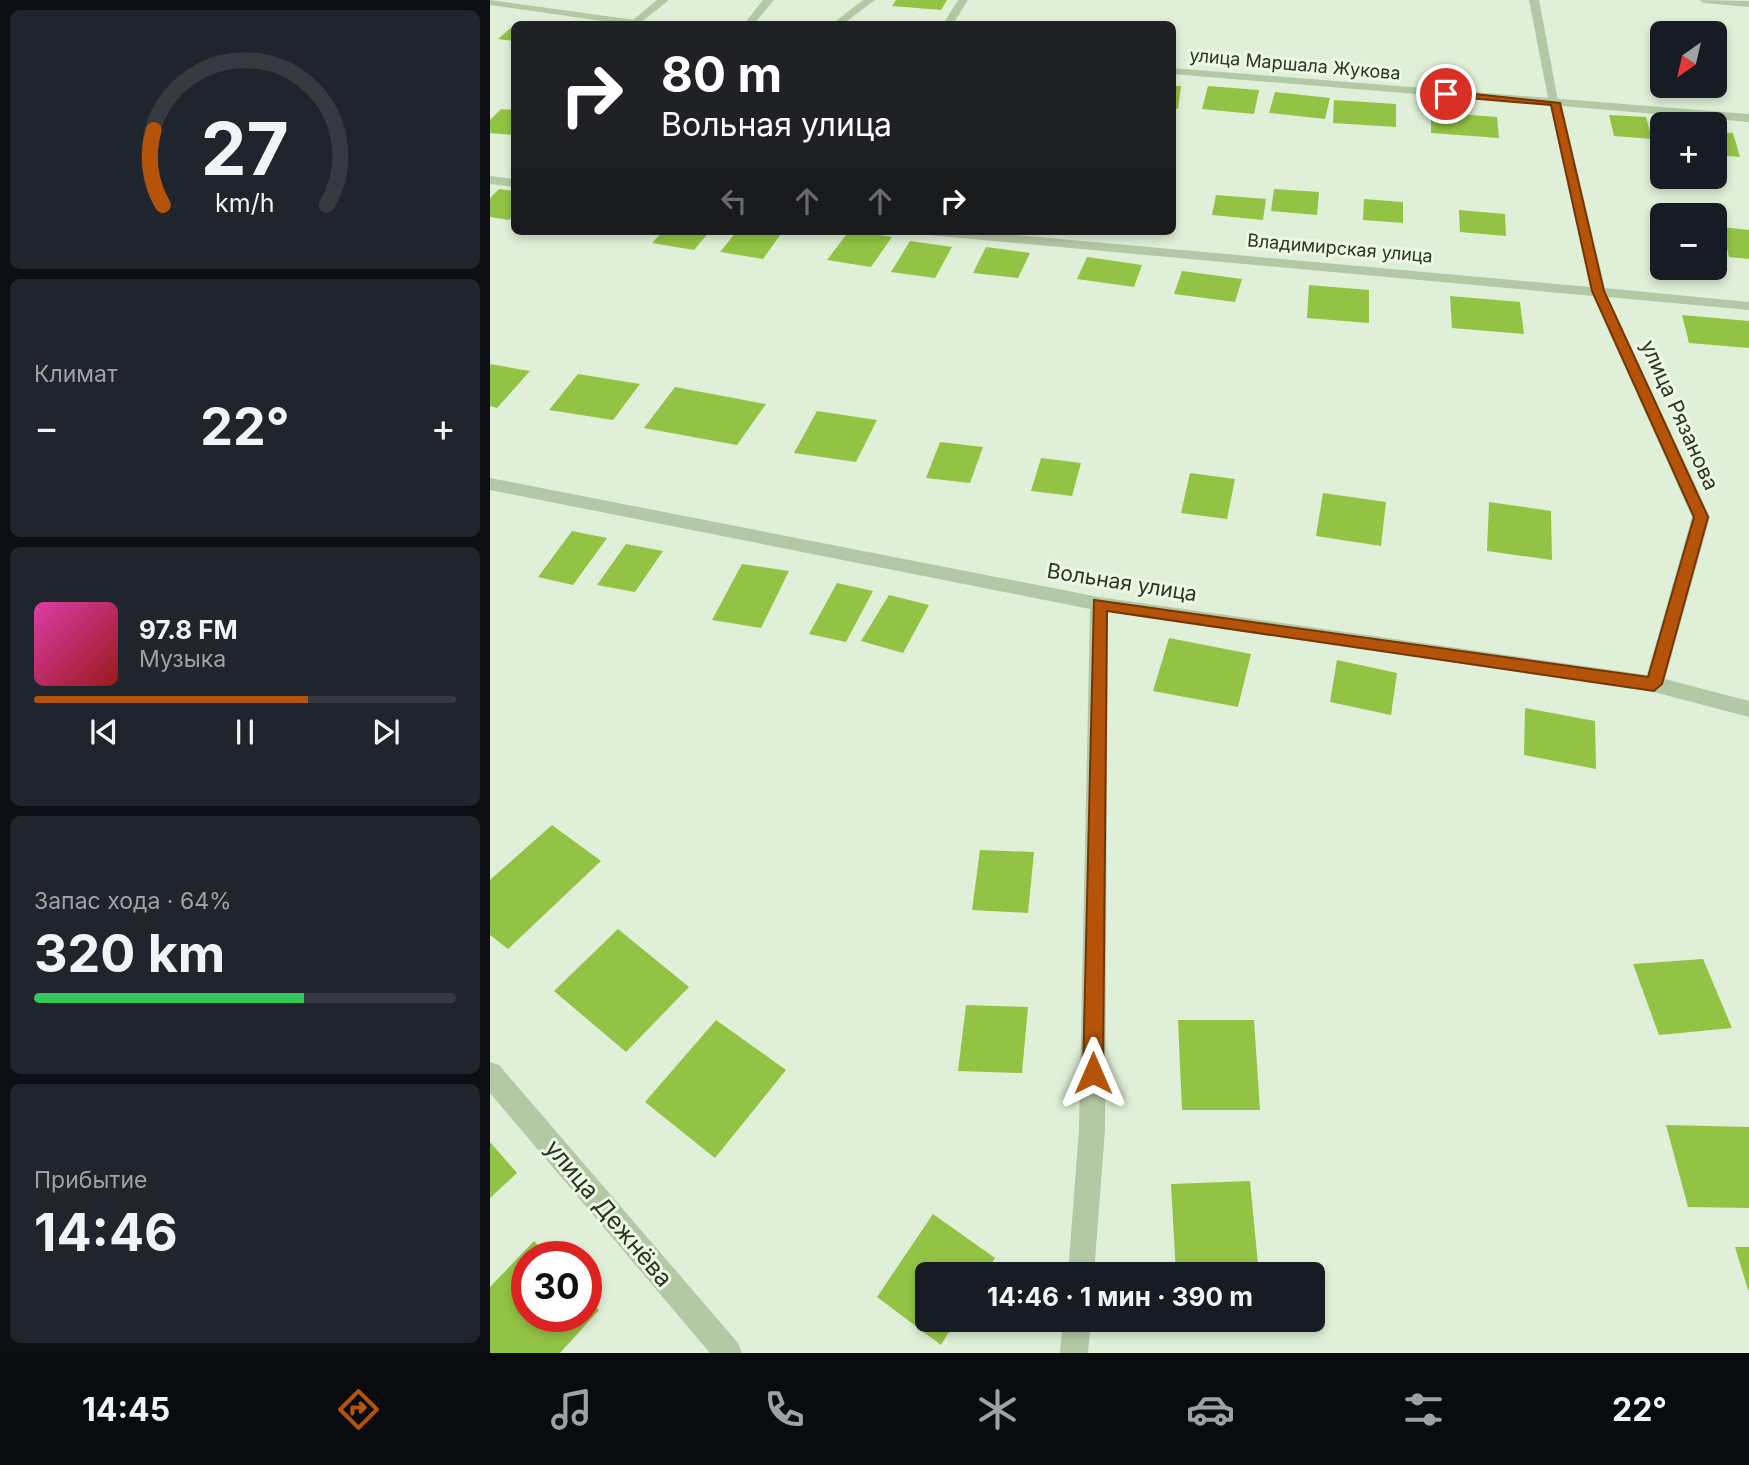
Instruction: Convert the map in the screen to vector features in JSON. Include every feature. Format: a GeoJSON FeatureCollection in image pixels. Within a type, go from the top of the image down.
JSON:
{"type":"FeatureCollection","features":[{"type":"Feature","properties":{"kind":"street"},"geometry":{"type":"LineString","coordinates":[[638,21],[664,0]]}},
{"type":"Feature","properties":{"kind":"street"},"geometry":{"type":"LineString","coordinates":[[752,21],[769,0]]}},
{"type":"Feature","properties":{"kind":"street"},"geometry":{"type":"LineString","coordinates":[[841,21],[870,0]]}},
{"type":"Feature","properties":{"kind":"street"},"geometry":{"type":"LineString","coordinates":[[950,21],[963,0]]}},
{"type":"Feature","properties":{"kind":"street","name":"улица Рязанова"},"geometry":{"type":"LineString","coordinates":[[1534,0],[1598,291],[1701,517],[1654,684]]}},
{"type":"Feature","properties":{"kind":"street"},"geometry":{"type":"LineString","coordinates":[[1704,0],[1749,4]]}},
{"type":"Feature","properties":{"kind":"street"},"geometry":{"type":"LineString","coordinates":[[490,2],[614,21]]}},
{"type":"Feature","properties":{"kind":"street","name":"улица Маршала Жукова"},"geometry":{"type":"LineString","coordinates":[[1176,71],[1749,118]]}},
{"type":"Feature","properties":{"kind":"street"},"geometry":{"type":"LineString","coordinates":[[490,180],[511,183]]}},
{"type":"Feature","properties":{"kind":"street","name":"Владимирская улица"},"geometry":{"type":"LineString","coordinates":[[973,235],[1749,306]]}},
{"type":"Feature","properties":{"kind":"street","name":"Вольная улица"},"geometry":{"type":"LineString","coordinates":[[490,484],[1099,604],[1654,684]]}},
{"type":"Feature","properties":{"kind":"street"},"geometry":{"type":"LineString","coordinates":[[1082,1262],[1092,1129],[1099,604]]}},
{"type":"Feature","properties":{"kind":"street"},"geometry":{"type":"LineString","coordinates":[[1654,684],[1747,712]]}},
{"type":"Feature","properties":{"kind":"street","name":"улица Дежнёва"},"geometry":{"type":"LineString","coordinates":[[490,1074],[728,1353]]}},
{"type":"Feature","properties":{"kind":"street"},"geometry":{"type":"LineString","coordinates":[[1074,1353],[1076,1332]]}},
{"type":"Feature","properties":{"kind":"building"},"geometry":{"type":"Polygon","coordinates":[[[896,0],[947,0],[941,10],[892,6],[896,0]]]}},
{"type":"Feature","properties":{"kind":"building"},"geometry":{"type":"Polygon","coordinates":[[[511,28],[511,41],[498,39],[511,28]]]}},
{"type":"Feature","properties":{"kind":"building"},"geometry":{"type":"Polygon","coordinates":[[[1176,86],[1181,86],[1178,109],[1176,86]]]}},
{"type":"Feature","properties":{"kind":"building"},"geometry":{"type":"Polygon","coordinates":[[[1208,86],[1259,90],[1254,114],[1202,109],[1208,86]]]}},
{"type":"Feature","properties":{"kind":"building"},"geometry":{"type":"Polygon","coordinates":[[[1275,92],[1330,98],[1325,119],[1269,113],[1275,92]]]}},
{"type":"Feature","properties":{"kind":"building"},"geometry":{"type":"Polygon","coordinates":[[[1334,100],[1396,104],[1396,127],[1333,123],[1334,100]]]}},
{"type":"Feature","properties":{"kind":"building"},"geometry":{"type":"Polygon","coordinates":[[[501,109],[511,110],[511,135],[490,133],[490,120],[501,109]]]}},
{"type":"Feature","properties":{"kind":"building"},"geometry":{"type":"Polygon","coordinates":[[[1431,112],[1497,117],[1499,138],[1431,133],[1431,112]]]}},
{"type":"Feature","properties":{"kind":"building"},"geometry":{"type":"Polygon","coordinates":[[[1609,115],[1646,117],[1650,139],[1614,136],[1609,115]]]}},
{"type":"Feature","properties":{"kind":"building"},"geometry":{"type":"Polygon","coordinates":[[[1727,133],[1733,133],[1740,157],[1727,156],[1727,133]]]}},
{"type":"Feature","properties":{"kind":"building"},"geometry":{"type":"Polygon","coordinates":[[[499,189],[511,191],[509,220],[490,217],[490,198],[499,189]]]}},
{"type":"Feature","properties":{"kind":"building"},"geometry":{"type":"Polygon","coordinates":[[[1274,189],[1319,192],[1317,215],[1271,211],[1274,189]]]}},
{"type":"Feature","properties":{"kind":"building"},"geometry":{"type":"Polygon","coordinates":[[[1216,195],[1266,199],[1263,220],[1212,215],[1216,195]]]}},
{"type":"Feature","properties":{"kind":"building"},"geometry":{"type":"Polygon","coordinates":[[[1364,199],[1403,202],[1403,223],[1363,220],[1364,199]]]}},
{"type":"Feature","properties":{"kind":"building"},"geometry":{"type":"Polygon","coordinates":[[[1459,210],[1505,214],[1506,236],[1460,232],[1459,210]]]}},
{"type":"Feature","properties":{"kind":"building"},"geometry":{"type":"Polygon","coordinates":[[[1727,228],[1749,230],[1749,259],[1729,257],[1727,228]]]}},
{"type":"Feature","properties":{"kind":"building"},"geometry":{"type":"Polygon","coordinates":[[[659,235],[707,235],[694,250],[652,243],[659,235]]]}},
{"type":"Feature","properties":{"kind":"building"},"geometry":{"type":"Polygon","coordinates":[[[734,235],[780,235],[763,259],[720,252],[734,235]]]}},
{"type":"Feature","properties":{"kind":"building"},"geometry":{"type":"Polygon","coordinates":[[[846,235],[892,237],[871,267],[827,260],[846,235]]]}},
{"type":"Feature","properties":{"kind":"building"},"geometry":{"type":"Polygon","coordinates":[[[910,241],[952,247],[935,278],[891,272],[910,241]]]}},
{"type":"Feature","properties":{"kind":"building"},"geometry":{"type":"Polygon","coordinates":[[[986,247],[1030,253],[1018,278],[973,273],[986,247]]]}},
{"type":"Feature","properties":{"kind":"building"},"geometry":{"type":"Polygon","coordinates":[[[1087,257],[1142,265],[1134,287],[1077,279],[1087,257]]]}},
{"type":"Feature","properties":{"kind":"building"},"geometry":{"type":"Polygon","coordinates":[[[1182,271],[1242,279],[1235,302],[1174,294],[1182,271]]]}},
{"type":"Feature","properties":{"kind":"building"},"geometry":{"type":"Polygon","coordinates":[[[1309,285],[1369,290],[1369,323],[1307,318],[1309,285]]]}},
{"type":"Feature","properties":{"kind":"building"},"geometry":{"type":"Polygon","coordinates":[[[1450,296],[1520,302],[1524,334],[1452,328],[1450,296]]]}},
{"type":"Feature","properties":{"kind":"building"},"geometry":{"type":"Polygon","coordinates":[[[1682,315],[1749,321],[1749,348],[1689,343],[1682,315]]]}},
{"type":"Feature","properties":{"kind":"building"},"geometry":{"type":"Polygon","coordinates":[[[490,364],[530,371],[497,408],[490,406],[490,364]]]}},
{"type":"Feature","properties":{"kind":"building"},"geometry":{"type":"Polygon","coordinates":[[[578,374],[640,384],[613,420],[549,410],[578,374]]]}},
{"type":"Feature","properties":{"kind":"building"},"geometry":{"type":"Polygon","coordinates":[[[675,387],[766,404],[737,445],[644,428],[675,387]]]}},
{"type":"Feature","properties":{"kind":"building"},"geometry":{"type":"Polygon","coordinates":[[[817,411],[877,420],[856,462],[794,453],[817,411]]]}},
{"type":"Feature","properties":{"kind":"building"},"geometry":{"type":"Polygon","coordinates":[[[940,442],[983,447],[970,483],[926,478],[940,442]]]}},
{"type":"Feature","properties":{"kind":"building"},"geometry":{"type":"Polygon","coordinates":[[[1041,458],[1081,463],[1072,496],[1031,491],[1041,458]]]}},
{"type":"Feature","properties":{"kind":"building"},"geometry":{"type":"Polygon","coordinates":[[[1190,473],[1235,479],[1227,519],[1181,513],[1190,473]]]}},
{"type":"Feature","properties":{"kind":"building"},"geometry":{"type":"Polygon","coordinates":[[[1323,493],[1386,502],[1381,546],[1316,536],[1323,493]]]}},
{"type":"Feature","properties":{"kind":"building"},"geometry":{"type":"Polygon","coordinates":[[[1489,502],[1551,511],[1552,560],[1487,551],[1489,502]]]}},
{"type":"Feature","properties":{"kind":"building"},"geometry":{"type":"Polygon","coordinates":[[[572,531],[607,538],[573,585],[538,577],[572,531]]]}},
{"type":"Feature","properties":{"kind":"building"},"geometry":{"type":"Polygon","coordinates":[[[626,544],[663,551],[635,592],[597,585],[626,544]]]}},
{"type":"Feature","properties":{"kind":"building"},"geometry":{"type":"Polygon","coordinates":[[[742,564],[789,571],[761,628],[712,620],[742,564]]]}},
{"type":"Feature","properties":{"kind":"building"},"geometry":{"type":"Polygon","coordinates":[[[837,583],[873,591],[846,642],[809,634],[837,583]]]}},
{"type":"Feature","properties":{"kind":"building"},"geometry":{"type":"Polygon","coordinates":[[[889,595],[929,605],[903,653],[861,641],[889,595]]]}},
{"type":"Feature","properties":{"kind":"building"},"geometry":{"type":"Polygon","coordinates":[[[1169,638],[1251,654],[1238,707],[1153,691],[1169,638]]]}},
{"type":"Feature","properties":{"kind":"building"},"geometry":{"type":"Polygon","coordinates":[[[1337,660],[1397,673],[1391,715],[1330,702],[1337,660]]]}},
{"type":"Feature","properties":{"kind":"building"},"geometry":{"type":"Polygon","coordinates":[[[1525,708],[1595,721],[1596,769],[1524,755],[1525,708]]]}},
{"type":"Feature","properties":{"kind":"building"},"geometry":{"type":"Polygon","coordinates":[[[552,825],[601,861],[508,949],[490,935],[490,880],[552,825]]]}},
{"type":"Feature","properties":{"kind":"building"},"geometry":{"type":"Polygon","coordinates":[[[980,850],[1034,852],[1028,913],[972,910],[980,850]]]}},
{"type":"Feature","properties":{"kind":"building"},"geometry":{"type":"Polygon","coordinates":[[[618,929],[689,987],[626,1052],[554,991],[618,929]]]}},
{"type":"Feature","properties":{"kind":"building"},"geometry":{"type":"Polygon","coordinates":[[[1703,959],[1732,1028],[1659,1035],[1633,964],[1703,959]]]}},
{"type":"Feature","properties":{"kind":"building"},"geometry":{"type":"Polygon","coordinates":[[[966,1005],[1028,1007],[1022,1073],[958,1071],[966,1005]]]}},
{"type":"Feature","properties":{"kind":"building"},"geometry":{"type":"Polygon","coordinates":[[[716,1020],[786,1070],[715,1158],[645,1102],[716,1020]]]}},
{"type":"Feature","properties":{"kind":"building"},"geometry":{"type":"Polygon","coordinates":[[[1178,1020],[1254,1020],[1260,1110],[1182,1110],[1178,1020]]]}},
{"type":"Feature","properties":{"kind":"building"},"geometry":{"type":"Polygon","coordinates":[[[1666,1125],[1749,1127],[1749,1208],[1688,1207],[1666,1125]]]}},
{"type":"Feature","properties":{"kind":"building"},"geometry":{"type":"Polygon","coordinates":[[[490,1142],[517,1173],[490,1198],[490,1142]]]}},
{"type":"Feature","properties":{"kind":"building"},"geometry":{"type":"Polygon","coordinates":[[[1250,1181],[1258,1262],[1175,1262],[1171,1184],[1250,1181]]]}},
{"type":"Feature","properties":{"kind":"building"},"geometry":{"type":"Polygon","coordinates":[[[933,1214],[995,1258],[992,1262],[915,1262],[915,1326],[877,1297],[933,1214]]]}},
{"type":"Feature","properties":{"kind":"building"},"geometry":{"type":"Polygon","coordinates":[[[1735,1247],[1749,1247],[1749,1290],[1748,1290],[1735,1247]]]}},
{"type":"Feature","properties":{"kind":"building"},"geometry":{"type":"Polygon","coordinates":[[[511,1265],[511,1332],[579,1332],[560,1353],[490,1353],[490,1287],[511,1265]]]}},
{"type":"Feature","properties":{"kind":"building"},"geometry":{"type":"Polygon","coordinates":[[[924,1332],[949,1332],[941,1345],[924,1332]]]}},
{"type":"Feature","properties":{"kind":"route"},"geometry":{"type":"LineString","coordinates":[[1093,1073],[1099,604],[1654,684],[1701,517],[1598,291],[1555,103],[1446,94]]}}]}
